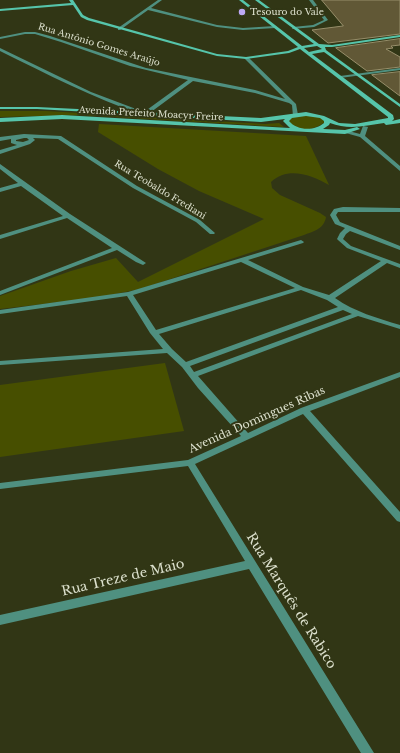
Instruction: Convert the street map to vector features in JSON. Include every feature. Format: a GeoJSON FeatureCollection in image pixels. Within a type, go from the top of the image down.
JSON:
{"type":"FeatureCollection","features":[{"type":"Feature","properties":{"kind":"street"},"geometry":{"type":"LineString","coordinates":[[119,29],[160,0]]}},
{"type":"Feature","properties":{"kind":"street"},"geometry":{"type":"LineString","coordinates":[[241,0],[303,50],[340,77],[400,69]]}},
{"type":"Feature","properties":{"kind":"street"},"geometry":{"type":"LineString","coordinates":[[257,0],[400,106]]}},
{"type":"Feature","properties":{"kind":"street"},"geometry":{"type":"LineString","coordinates":[[294,28],[314,26],[326,20],[311,0]]}},
{"type":"Feature","properties":{"kind":"street"},"geometry":{"type":"LineString","coordinates":[[0,10],[72,2],[82,16],[119,29],[207,54],[246,58],[289,52],[301,47],[318,45],[332,46],[400,36]]}},
{"type":"Feature","properties":{"kind":"street"},"geometry":{"type":"LineString","coordinates":[[148,8],[217,26],[244,29],[274,27]]}},
{"type":"Feature","properties":{"kind":"street","name":"Rua Antônio Gomes Araújo"},"geometry":{"type":"LineString","coordinates":[[0,38],[25,33],[37,34],[145,69],[190,80],[262,92],[291,102]]}},
{"type":"Feature","properties":{"kind":"street"},"geometry":{"type":"LineString","coordinates":[[0,50],[73,86],[145,114],[190,80]]}},
{"type":"Feature","properties":{"kind":"street"},"geometry":{"type":"LineString","coordinates":[[308,53],[324,50]]}},
{"type":"Feature","properties":{"kind":"street"},"geometry":{"type":"LineString","coordinates":[[246,58],[295,107],[293,116],[286,121],[288,124],[302,130]]}},
{"type":"Feature","properties":{"kind":"street","name":"Avenida Prefeito Moacyr Freire"},"geometry":{"type":"LineString","coordinates":[[0,108],[36,108],[261,120],[312,114],[338,124],[355,126],[388,121],[391,119],[391,116],[340,77]]}},
{"type":"Feature","properties":{"kind":"street","name":"Rua Antônio Gomes Araújo"},"geometry":{"type":"LineString","coordinates":[[262,92],[278,89]]}},
{"type":"Feature","properties":{"kind":"street","name":"Avenida Prefeito Moacyr Freire"},"geometry":{"type":"LineString","coordinates":[[0,120],[62,117],[345,132],[400,121]]}},
{"type":"Feature","properties":{"kind":"street","name":"Avenida Prefeito Moacyr Freire"},"geometry":{"type":"LineString","coordinates":[[310,130],[325,126],[327,124],[325,119]]}},
{"type":"Feature","properties":{"kind":"street"},"geometry":{"type":"LineString","coordinates":[[362,136],[362,130],[364,127]]}},
{"type":"Feature","properties":{"kind":"street"},"geometry":{"type":"LineString","coordinates":[[345,132],[362,136],[400,169]]}},
{"type":"Feature","properties":{"kind":"street"},"geometry":{"type":"LineString","coordinates":[[6,150],[14,142],[14,139],[18,137]]}},
{"type":"Feature","properties":{"kind":"street"},"geometry":{"type":"LineString","coordinates":[[0,140],[18,137],[29,140]]}},
{"type":"Feature","properties":{"kind":"street","name":"Rua Teobaldo Frediani"},"geometry":{"type":"LineString","coordinates":[[29,140],[59,137],[135,187],[198,221],[212,233]]}},
{"type":"Feature","properties":{"kind":"street"},"geometry":{"type":"LineString","coordinates":[[0,140],[14,142],[29,140]]}},
{"type":"Feature","properties":{"kind":"street"},"geometry":{"type":"LineString","coordinates":[[0,152],[29,140]]}},
{"type":"Feature","properties":{"kind":"street"},"geometry":{"type":"LineString","coordinates":[[0,166],[22,184],[68,216],[138,261],[144,263]]}},
{"type":"Feature","properties":{"kind":"street"},"geometry":{"type":"LineString","coordinates":[[0,190],[22,184]]}},
{"type":"Feature","properties":{"kind":"street"},"geometry":{"type":"LineString","coordinates":[[400,210],[336,210],[333,215],[337,223],[400,248]]}},
{"type":"Feature","properties":{"kind":"street"},"geometry":{"type":"LineString","coordinates":[[0,237],[68,216]]}},
{"type":"Feature","properties":{"kind":"street"},"geometry":{"type":"LineString","coordinates":[[350,228],[342,233],[340,239],[343,244],[400,266]]}},
{"type":"Feature","properties":{"kind":"street"},"geometry":{"type":"LineString","coordinates":[[0,312],[129,294],[301,242]]}},
{"type":"Feature","properties":{"kind":"street"},"geometry":{"type":"LineString","coordinates":[[0,293],[117,248]]}},
{"type":"Feature","properties":{"kind":"street"},"geometry":{"type":"LineString","coordinates":[[242,260],[301,288],[330,298],[343,307],[358,314],[400,327]]}},
{"type":"Feature","properties":{"kind":"street"},"geometry":{"type":"LineString","coordinates":[[330,298],[386,261]]}},
{"type":"Feature","properties":{"kind":"street"},"geometry":{"type":"LineString","coordinates":[[154,333],[301,288]]}},
{"type":"Feature","properties":{"kind":"street"},"geometry":{"type":"LineString","coordinates":[[129,294],[154,333],[169,351],[185,364],[201,386],[247,437]]}},
{"type":"Feature","properties":{"kind":"street"},"geometry":{"type":"LineString","coordinates":[[185,364],[343,307]]}},
{"type":"Feature","properties":{"kind":"street"},"geometry":{"type":"LineString","coordinates":[[193,375],[358,314]]}},
{"type":"Feature","properties":{"kind":"street"},"geometry":{"type":"LineString","coordinates":[[0,363],[169,351]]}},
{"type":"Feature","properties":{"kind":"street","name":"Avenida Domingues Ribas"},"geometry":{"type":"LineString","coordinates":[[0,486],[190,463],[304,410],[400,374]]}},
{"type":"Feature","properties":{"kind":"street"},"geometry":{"type":"LineString","coordinates":[[304,410],[400,518]]}},
{"type":"Feature","properties":{"kind":"street","name":"Rua Marquês de Rabico"},"geometry":{"type":"LineString","coordinates":[[190,463],[368,753]]}},
{"type":"Feature","properties":{"kind":"street","name":"Rua Treze de Maio"},"geometry":{"type":"LineString","coordinates":[[0,620],[252,564]]}},
{"type":"Feature","properties":{"kind":"green space"},"geometry":{"type":"Polygon","coordinates":[[[0,111],[46,111],[265,124],[279,123],[284,127],[82,115],[0,117],[0,111]]]}},
{"type":"Feature","properties":{"kind":"green space"},"geometry":{"type":"Polygon","coordinates":[[[300,115],[317,117],[323,119],[325,122],[311,129],[302,129],[289,122],[291,118],[300,115]]]}},
{"type":"Feature","properties":{"kind":"green space"},"geometry":{"type":"Polygon","coordinates":[[[99,124],[306,136],[329,185],[307,175],[292,173],[278,177],[271,182],[272,188],[280,195],[320,213],[326,217],[325,221],[321,227],[315,231],[140,289],[95,298],[0,309],[0,296],[71,271],[116,258],[138,282],[264,219],[199,191],[158,169],[98,132],[99,124]]]}},
{"type":"Feature","properties":{"kind":"green space"},"geometry":{"type":"Polygon","coordinates":[[[165,363],[184,431],[0,457],[0,385],[165,363]]]}},
{"type":"Feature","properties":{"kind":"building"},"geometry":{"type":"Polygon","coordinates":[[[322,0],[400,0],[400,34],[328,43],[312,30],[343,26],[322,0]]]}},
{"type":"Feature","properties":{"kind":"building"},"geometry":{"type":"Polygon","coordinates":[[[400,39],[400,45],[391,46],[393,48],[386,49],[400,57],[400,67],[367,71],[336,48],[400,39]]]}},
{"type":"Feature","properties":{"kind":"building"},"geometry":{"type":"Polygon","coordinates":[[[400,72],[400,96],[372,75],[400,72]]]}},
{"type":"Feature","properties":{"kind":"place","name":"Tesouro do Vale"},"geometry":{"type":"Point","coordinates":[242,12]}}]}
